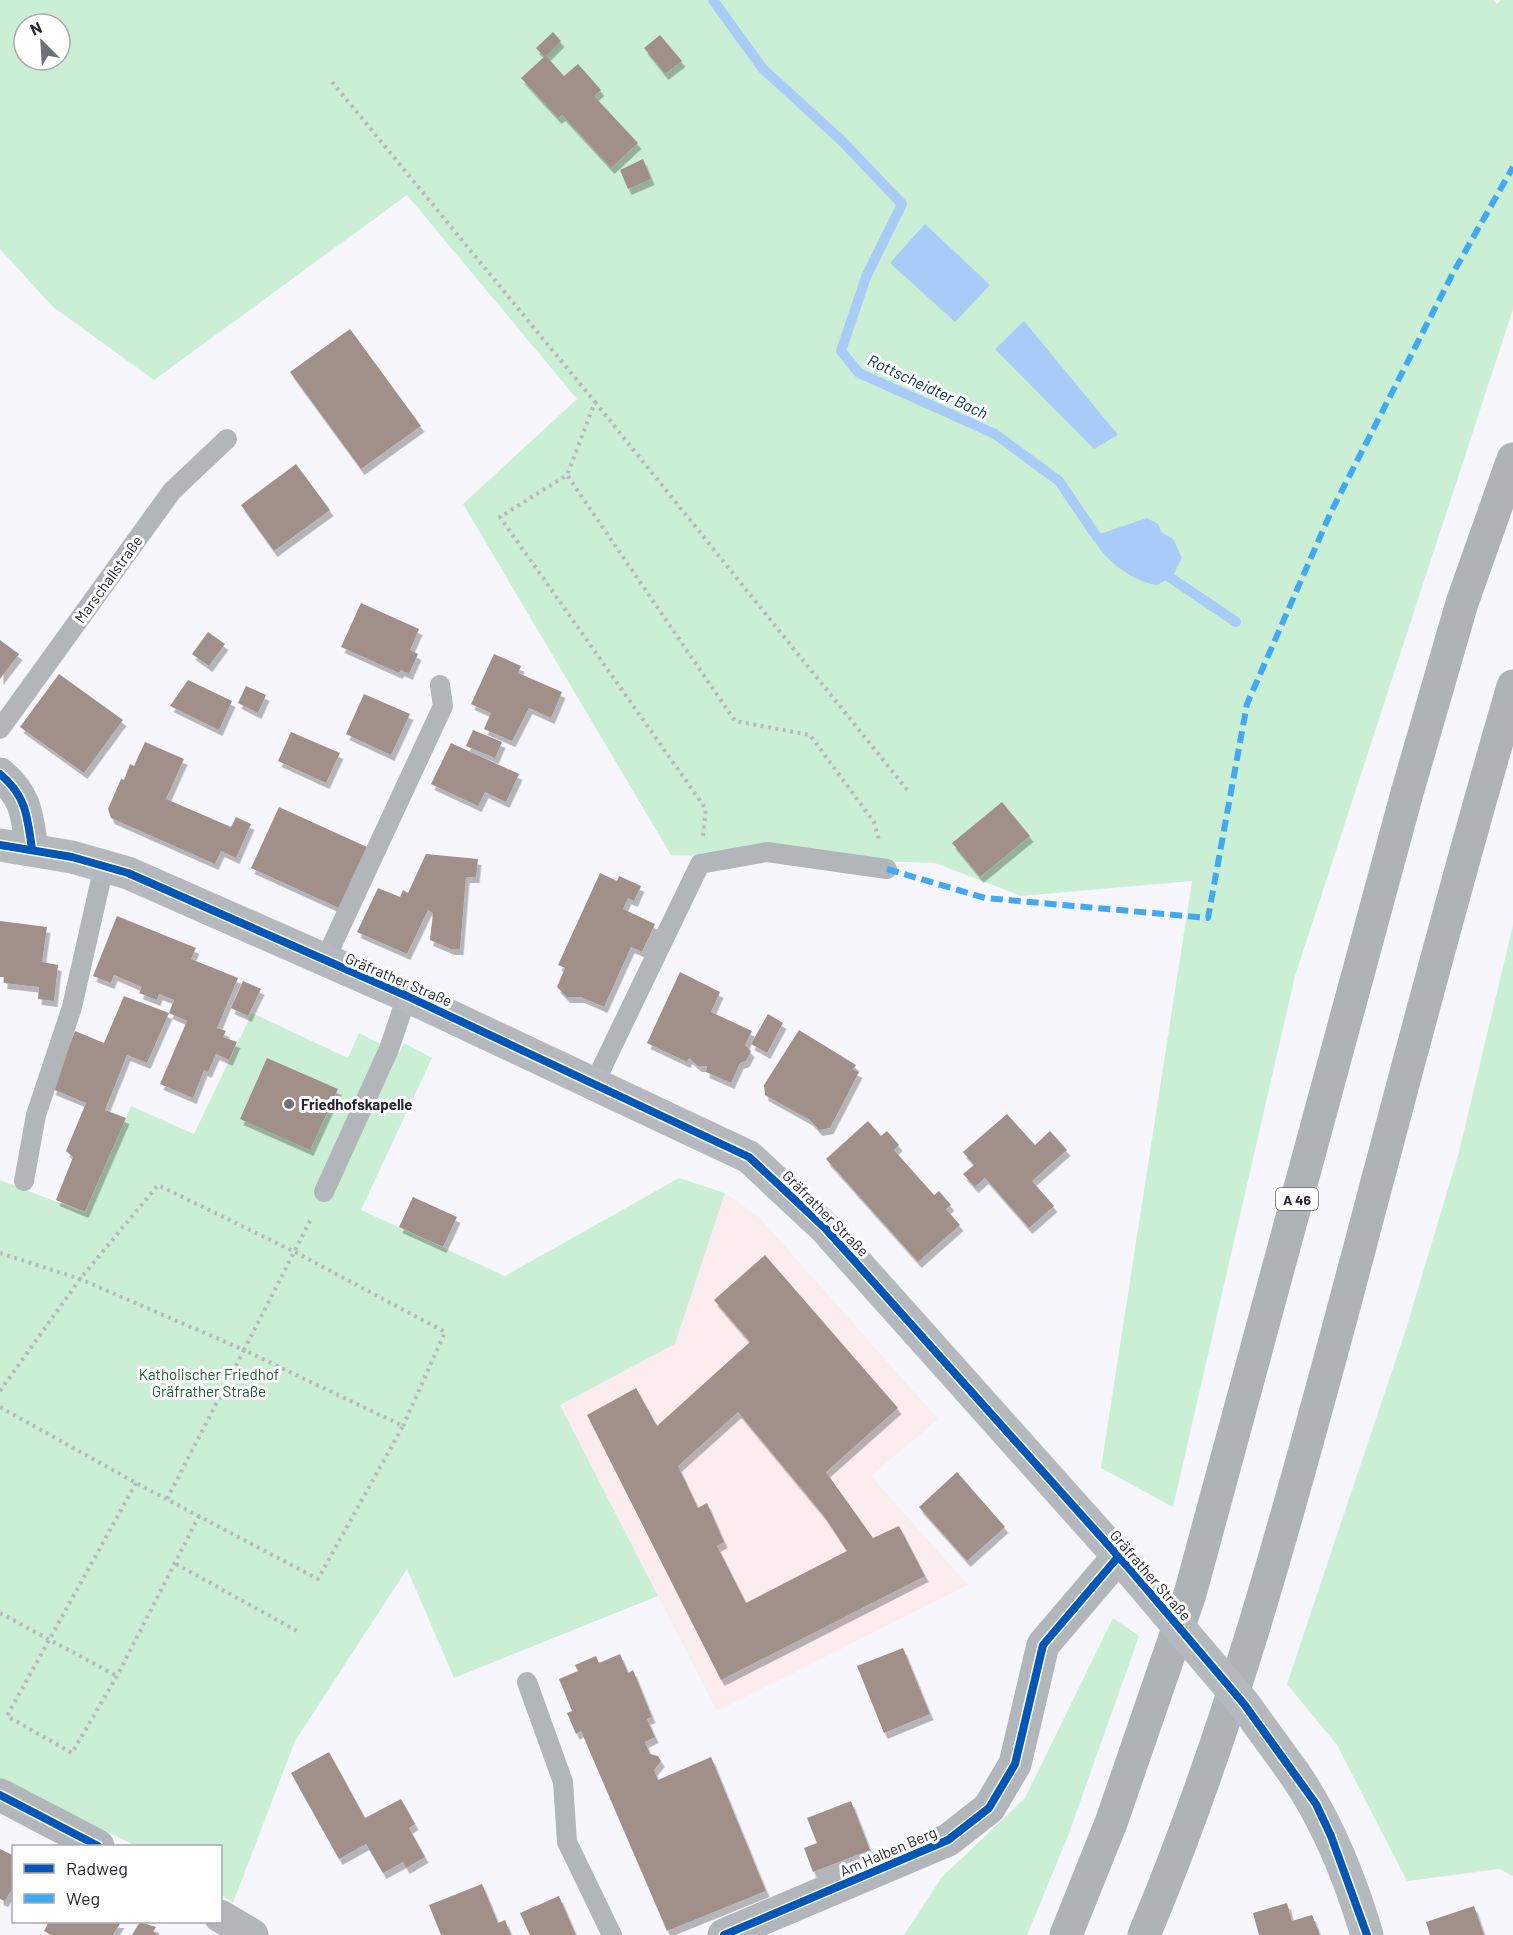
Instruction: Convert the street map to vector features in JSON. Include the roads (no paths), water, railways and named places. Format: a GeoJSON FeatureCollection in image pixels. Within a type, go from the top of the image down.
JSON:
{"type":"FeatureCollection","features":[{"type":"Feature","properties":{"kind":"highway","name":"A 46"},"geometry":{"type":"LineString","coordinates":[[1066,1935],[1111,1823],[1190,1594],[1407,793],[1462,603],[1513,459]]}},
{"type":"Feature","properties":{"kind":"highway"},"geometry":{"type":"LineString","coordinates":[[1144,1935],[1172,1870],[1247,1652],[1307,1444],[1470,833],[1513,686]]}},
{"type":"Feature","properties":{"kind":"main road","name":"Gräfrather Straße"},"geometry":{"type":"LineString","coordinates":[[16,847],[128,873],[324,962],[407,996],[594,1082],[749,1157],[825,1228],[1122,1562],[1244,1704],[1316,1804],[1331,1836],[1367,1935]]}},
{"type":"Feature","properties":{"kind":"street"},"geometry":{"type":"LineString","coordinates":[[0,774],[15,787],[23,804],[16,847]]}},
{"type":"Feature","properties":{"kind":"street","name":"Am Halben Berg"},"geometry":{"type":"LineString","coordinates":[[724,1935],[948,1840],[989,1808],[1015,1764],[1043,1645],[1122,1562]]}},
{"type":"Feature","properties":{"kind":"street"},"geometry":{"type":"LineString","coordinates":[[0,1795],[96,1845]]}},
{"type":"Feature","properties":{"kind":"street"},"geometry":{"type":"LineString","coordinates":[[222,1917],[252,1935]]}},
{"type":"Feature","properties":{"kind":"lane","name":"Marschallstraße"},"geometry":{"type":"LineString","coordinates":[[0,729],[172,491],[227,439]]}},
{"type":"Feature","properties":{"kind":"lane","name":"Gräfrather Straße"},"geometry":{"type":"LineString","coordinates":[[324,962],[443,706],[440,685]]}},
{"type":"Feature","properties":{"kind":"lane"},"geometry":{"type":"LineString","coordinates":[[594,1082],[700,864],[767,852],[887,869]]}},
{"type":"Feature","properties":{"kind":"lane"},"geometry":{"type":"LineString","coordinates":[[24,1181],[36,1115],[72,1007],[104,866]]}},
{"type":"Feature","properties":{"kind":"lane"},"geometry":{"type":"LineString","coordinates":[[324,1192],[389,1049],[407,996]]}},
{"type":"Feature","properties":{"kind":"lane"},"geometry":{"type":"LineString","coordinates":[[527,1682],[563,1782],[567,1842],[612,1935]]}},
{"type":"Feature","properties":{"kind":"water"},"geometry":{"type":"Polygon","coordinates":[[[925,224],[990,285],[955,322],[890,263],[925,224]]]}},
{"type":"Feature","properties":{"kind":"water"},"geometry":{"type":"Polygon","coordinates":[[[1024,321],[1118,435],[1094,449],[995,349],[1024,321]]]}},
{"type":"Feature","properties":{"kind":"water"},"geometry":{"type":"Polygon","coordinates":[[[1147,518],[1158,524],[1161,532],[1173,539],[1182,558],[1172,577],[1157,585],[1139,580],[1122,570],[1096,543],[1100,534],[1147,518]]]}},
{"type":"Feature","properties":{"kind":"waterway","name":"Rottscheidter Bach"},"geometry":{"type":"LineString","coordinates":[[713,0],[763,69],[842,141],[902,204],[866,277],[841,351],[859,373],[995,434],[1059,481],[1097,537],[1108,543]]}},
{"type":"Feature","properties":{"kind":"waterway","name":"Rottscheidter Bach"},"geometry":{"type":"LineString","coordinates":[[1159,570],[1236,622]]}},
{"type":"Feature","properties":{"kind":"place","name":"Friedhofskapelle"},"geometry":{"type":"Point","coordinates":[289,1104]}},
{"type":"Feature","properties":{"kind":"park label","name":"Katholischer Friedhof Gräfrather Straße"},"geometry":{"type":"Point","coordinates":[209,1382]}}]}
